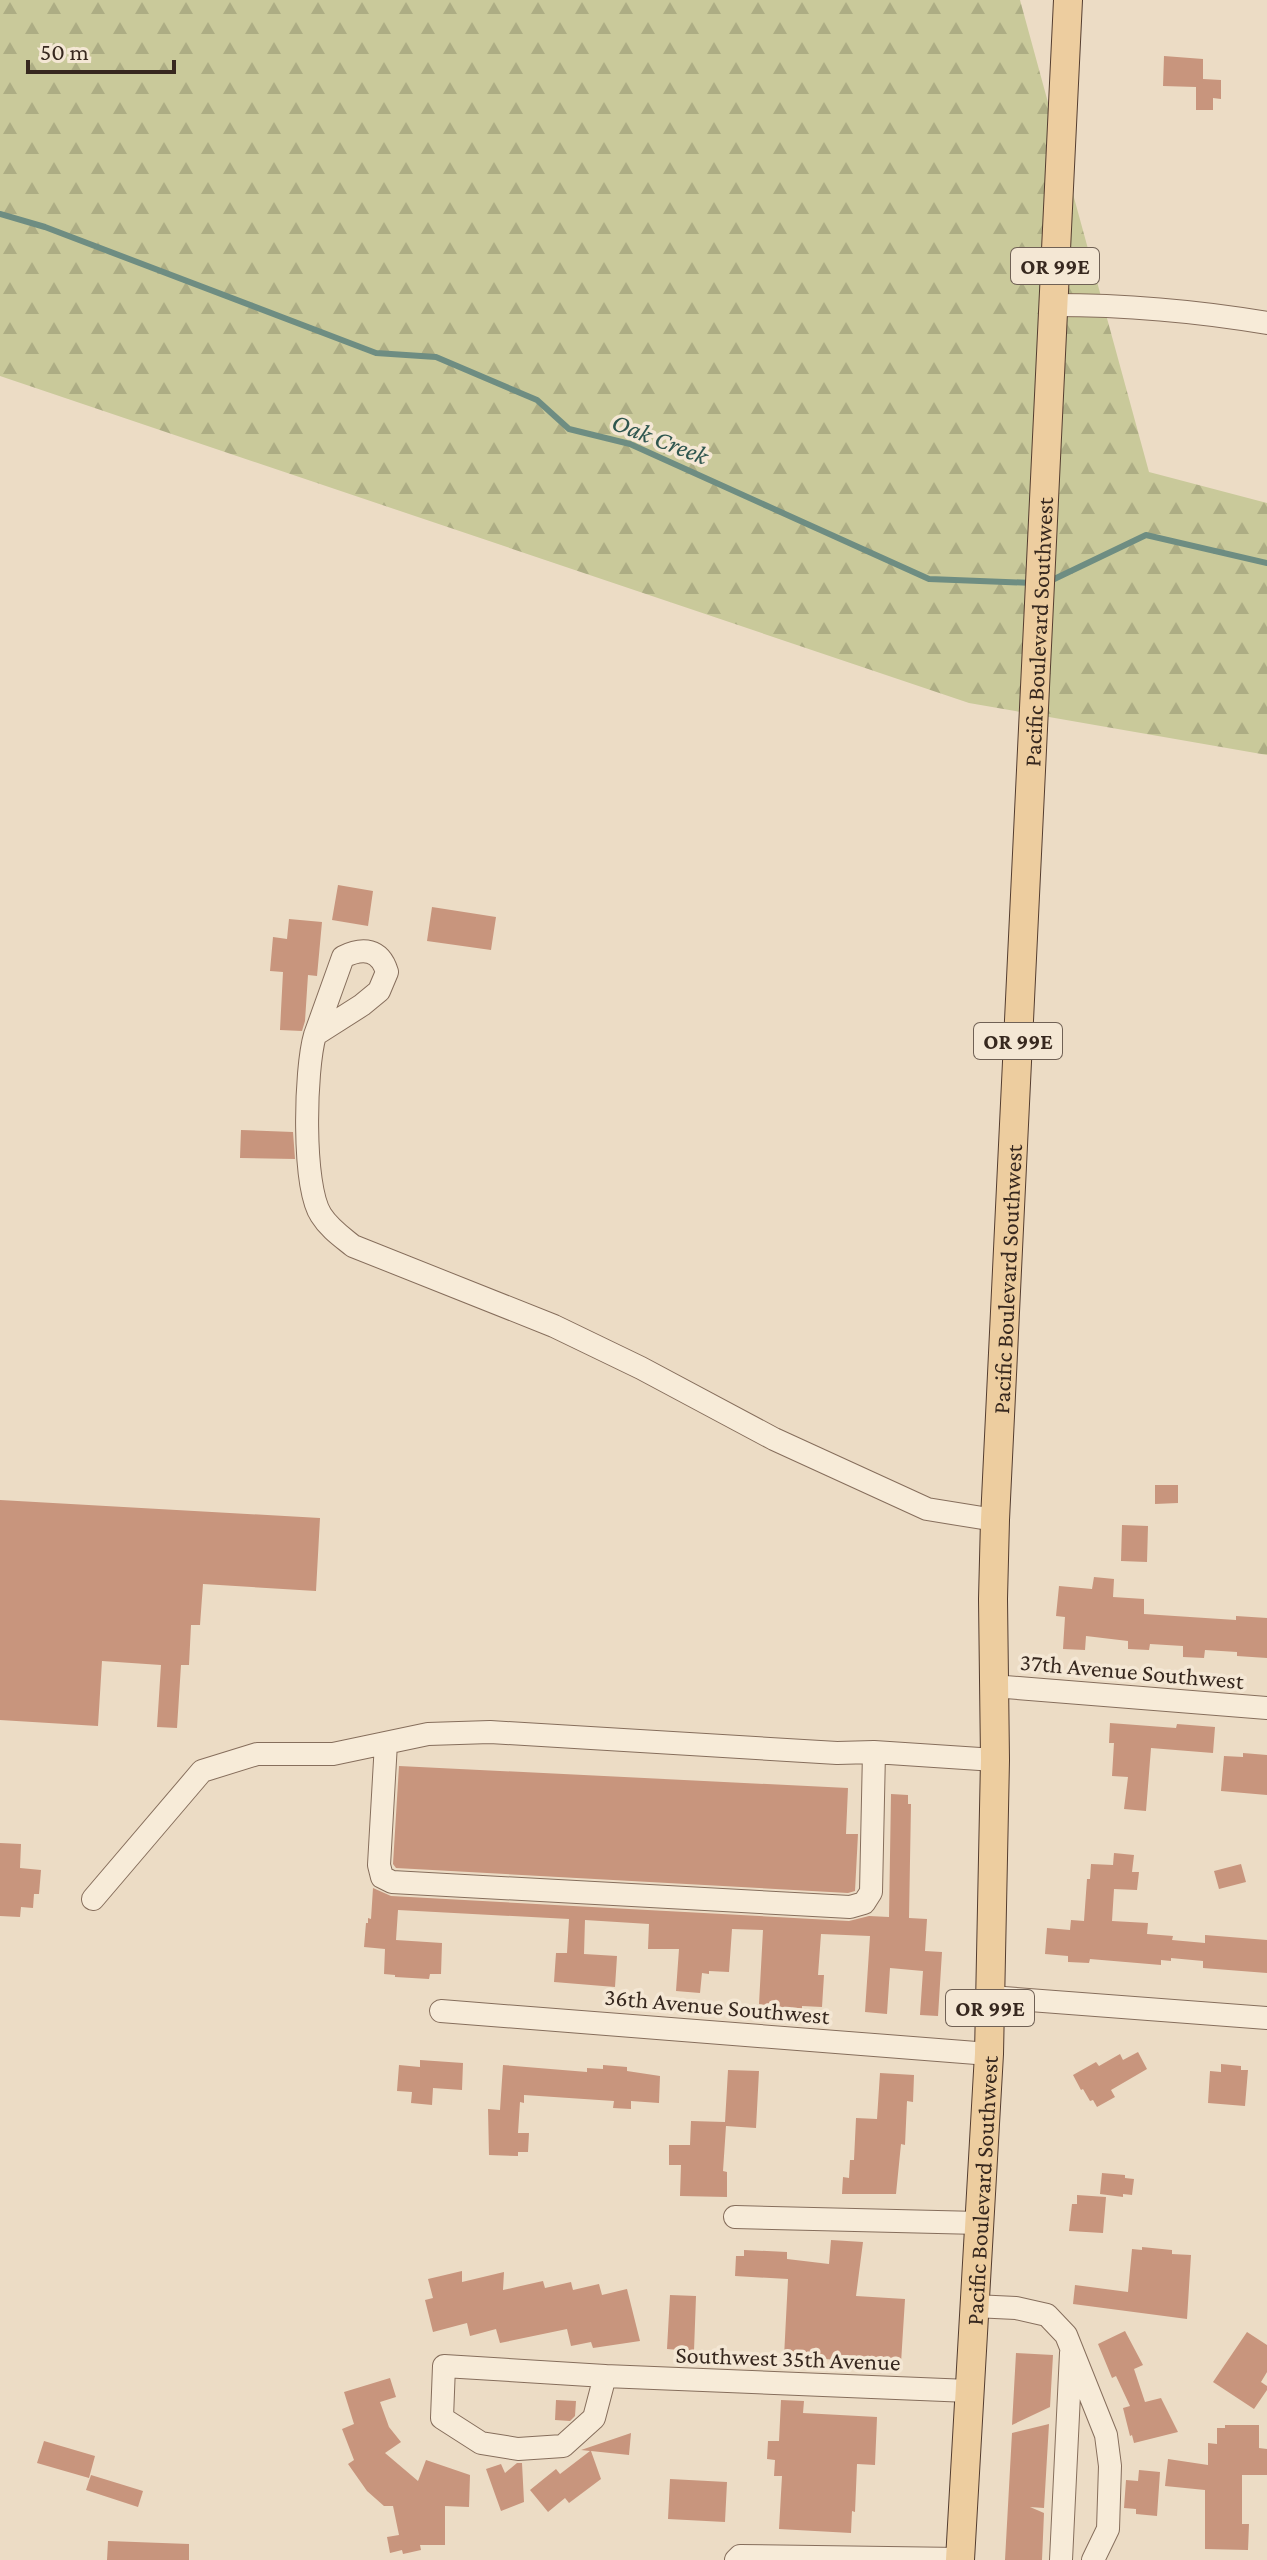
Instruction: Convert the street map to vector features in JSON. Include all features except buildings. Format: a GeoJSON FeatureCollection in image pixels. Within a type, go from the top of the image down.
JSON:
{"type":"FeatureCollection","features":[{"type":"Feature","properties":{"kind":"main road","name":"Pacific Boulevard Southwest"},"geometry":{"type":"LineString","coordinates":[[960,2560],[989,2054],[995,1760],[995,1520],[1068,0]]}},
{"type":"Feature","properties":{"kind":"street"},"geometry":{"type":"LineString","coordinates":[[1053,305],[1127,306],[1213,314],[1267,323]]}},
{"type":"Feature","properties":{"kind":"street"},"geometry":{"type":"LineString","coordinates":[[315,1035],[308,1073],[309,1170],[313,1194],[320,1213],[334,1231],[353,1246],[554,1326],[774,1439],[927,1509],[995,1520]]}},
{"type":"Feature","properties":{"kind":"street","name":"37th Avenue Southwest"},"geometry":{"type":"LineString","coordinates":[[993,1686],[1267,1708]]}},
{"type":"Feature","properties":{"kind":"street"},"geometry":{"type":"LineString","coordinates":[[93,1899],[202,1771],[257,1754],[333,1754],[428,1734],[490,1732],[995,1760]]}},
{"type":"Feature","properties":{"kind":"street"},"geometry":{"type":"LineString","coordinates":[[386,1743],[379,1865],[382,1877],[392,1882],[850,1907],[864,1903],[871,1892],[874,1752]]}},
{"type":"Feature","properties":{"kind":"street"},"geometry":{"type":"LineString","coordinates":[[990,1997],[1267,2018]]}},
{"type":"Feature","properties":{"kind":"street","name":"36th Avenue Southwest"},"geometry":{"type":"LineString","coordinates":[[441,2011],[989,2054]]}},
{"type":"Feature","properties":{"kind":"street"},"geometry":{"type":"LineString","coordinates":[[735,2217],[979,2223]]}},
{"type":"Feature","properties":{"kind":"street"},"geometry":{"type":"LineString","coordinates":[[974,2306],[1016,2308],[1047,2315],[1066,2335],[1106,2435],[1110,2466],[1108,2529],[1093,2560]]}},
{"type":"Feature","properties":{"kind":"street"},"geometry":{"type":"LineString","coordinates":[[1061,2560],[1072,2349]]}},
{"type":"Feature","properties":{"kind":"street","name":"Southwest 35th Avenue"},"geometry":{"type":"LineString","coordinates":[[605,2376],[594,2418],[563,2446],[518,2449],[481,2443],[442,2418],[444,2366],[969,2391]]}},
{"type":"Feature","properties":{"kind":"street"},"geometry":{"type":"LineString","coordinates":[[736,2560],[740,2556],[960,2560]]}},
{"type":"Feature","properties":{"kind":"green space"},"geometry":{"type":"Polygon","coordinates":[[[0,0],[1020,0],[1149,472],[1267,503],[1267,755],[969,703],[0,376],[0,0]]]}},
{"type":"Feature","properties":{"kind":"waterway","name":"Oak Creek"},"geometry":{"type":"LineString","coordinates":[[0,214],[45,227],[376,353],[436,357],[537,400],[569,429],[630,444],[929,579],[1033,583]]}},
{"type":"Feature","properties":{"kind":"waterway","name":"Oak Creek"},"geometry":{"type":"LineString","coordinates":[[1048,582],[1146,535],[1267,563]]}}]}
